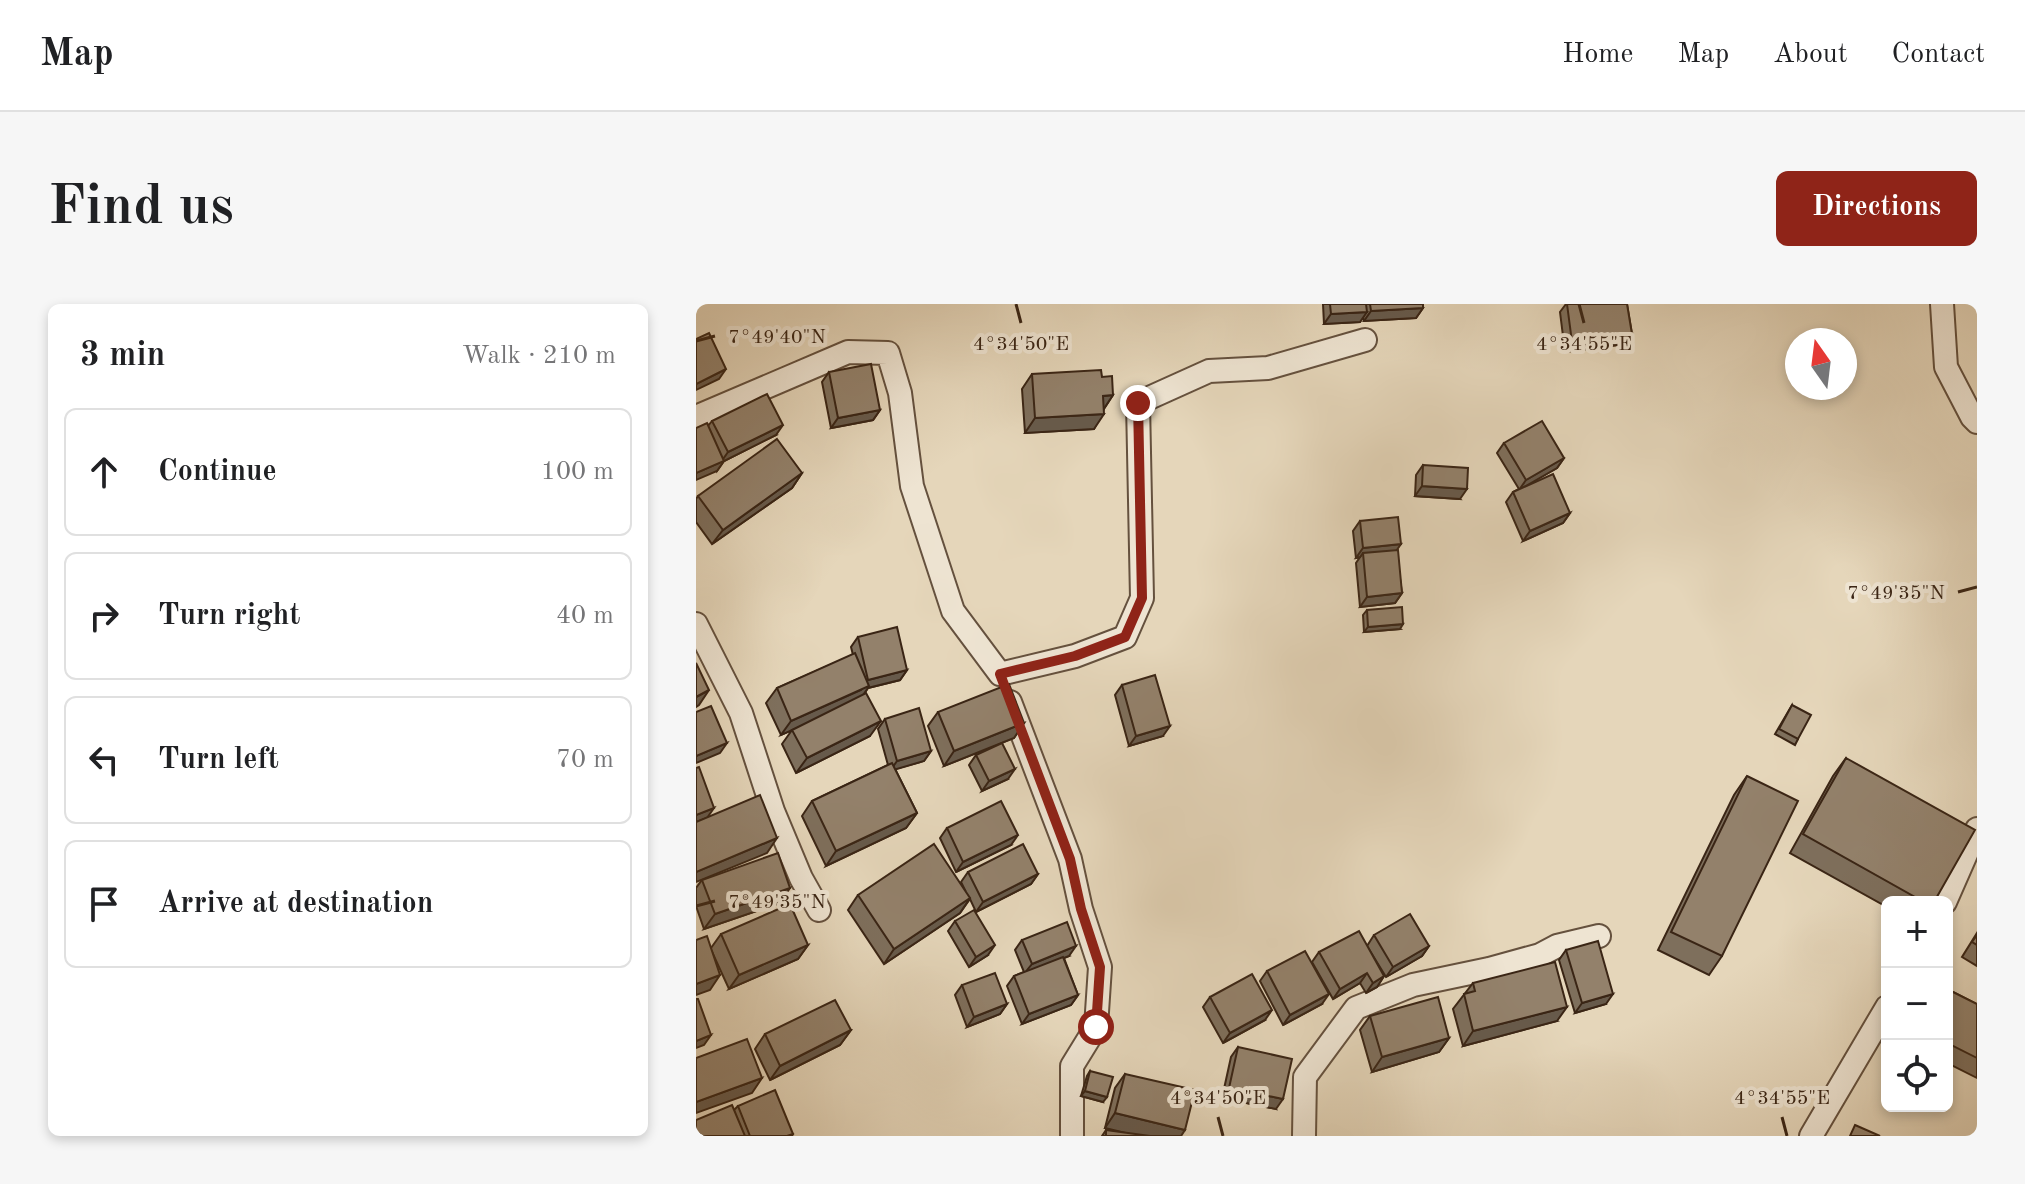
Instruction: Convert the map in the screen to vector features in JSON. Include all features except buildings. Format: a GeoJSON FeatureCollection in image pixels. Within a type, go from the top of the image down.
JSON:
{"type":"FeatureCollection","features":[{"type":"Feature","properties":{"kind":"street"},"geometry":{"type":"LineString","coordinates":[[1942,304],[1946,367],[1977,422]]}},
{"type":"Feature","properties":{"kind":"street"},"geometry":{"type":"LineString","coordinates":[[1000,674],[1075,656],[1125,637],[1142,598],[1138,403],[1209,371],[1268,368],[1365,340]]}},
{"type":"Feature","properties":{"kind":"street"},"geometry":{"type":"LineString","coordinates":[[696,417],[848,352],[888,353],[900,393],[912,486],[953,611],[1000,674],[1070,859],[1081,909],[1100,967],[1096,1027],[1072,1066],[1072,1136]]}},
{"type":"Feature","properties":{"kind":"street"},"geometry":{"type":"LineString","coordinates":[[696,624],[741,713],[773,811],[801,878],[819,910]]}},
{"type":"Feature","properties":{"kind":"street"},"geometry":{"type":"LineString","coordinates":[[1948,896],[1977,829]]}},
{"type":"Feature","properties":{"kind":"street"},"geometry":{"type":"LineString","coordinates":[[1304,1136],[1305,1077],[1356,1008],[1413,985],[1489,969],[1540,955],[1557,946],[1599,936]]}},
{"type":"Feature","properties":{"kind":"street"},"geometry":{"type":"LineString","coordinates":[[1811,1136],[1881,1017]]}},
{"type":"Feature","properties":{"kind":"route"},"geometry":{"type":"LineString","coordinates":[[1096,1027],[1100,967],[1081,909],[1070,859],[1000,674],[1075,656],[1125,637],[1142,598],[1138,403]]}}]}
